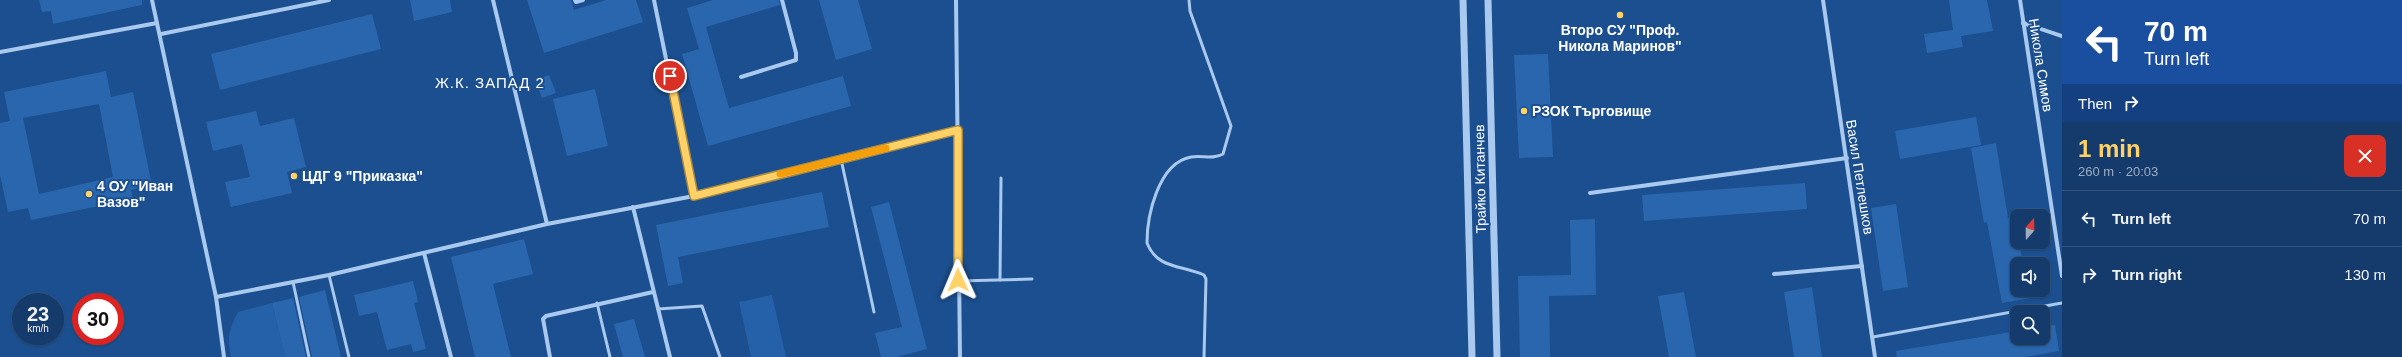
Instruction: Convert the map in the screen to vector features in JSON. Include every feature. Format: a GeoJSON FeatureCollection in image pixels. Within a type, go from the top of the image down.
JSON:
{"type":"FeatureCollection","features":[{"type":"Feature","properties":{"kind":"street"},"geometry":{"type":"LineString","coordinates":[[152,0],[161,34],[216,297],[224,357]]}},
{"type":"Feature","properties":{"kind":"street"},"geometry":{"type":"LineString","coordinates":[[161,34],[329,0]]}},
{"type":"Feature","properties":{"kind":"street"},"geometry":{"type":"LineString","coordinates":[[493,0],[547,224]]}},
{"type":"Feature","properties":{"kind":"street"},"geometry":{"type":"LineString","coordinates":[[575,0],[576,2],[584,0]]}},
{"type":"Feature","properties":{"kind":"street"},"geometry":{"type":"LineString","coordinates":[[654,0],[694,196]]}},
{"type":"Feature","properties":{"kind":"street"},"geometry":{"type":"LineString","coordinates":[[741,77],[796,60],[782,0]]}},
{"type":"Feature","properties":{"kind":"street"},"geometry":{"type":"LineString","coordinates":[[956,0],[960,357]]}},
{"type":"Feature","properties":{"kind":"street","name":"Трайко Китанчев"},"geometry":{"type":"LineString","coordinates":[[1463,0],[1472,357]]}},
{"type":"Feature","properties":{"kind":"street","name":"Трайко Китанчев"},"geometry":{"type":"LineString","coordinates":[[1488,0],[1497,357]]}},
{"type":"Feature","properties":{"kind":"street","name":"Васил Петлешков"},"geometry":{"type":"LineString","coordinates":[[1823,0],[1875,357]]}},
{"type":"Feature","properties":{"kind":"street","name":"Никола Симов"},"geometry":{"type":"LineString","coordinates":[[2020,0],[2062,276]]}},
{"type":"Feature","properties":{"kind":"street"},"geometry":{"type":"LineString","coordinates":[[0,52],[157,23]]}},
{"type":"Feature","properties":{"kind":"street"},"geometry":{"type":"LineString","coordinates":[[2023,23],[2062,36]]}},
{"type":"Feature","properties":{"kind":"street"},"geometry":{"type":"LineString","coordinates":[[216,297],[329,275],[547,224],[694,196],[958,130]]}},
{"type":"Feature","properties":{"kind":"street"},"geometry":{"type":"LineString","coordinates":[[1590,193],[1847,158]]}},
{"type":"Feature","properties":{"kind":"street"},"geometry":{"type":"LineString","coordinates":[[633,207],[670,357]]}},
{"type":"Feature","properties":{"kind":"street"},"geometry":{"type":"LineString","coordinates":[[424,253],[451,357]]}},
{"type":"Feature","properties":{"kind":"street"},"geometry":{"type":"LineString","coordinates":[[1774,274],[1862,266]]}},
{"type":"Feature","properties":{"kind":"street"},"geometry":{"type":"LineString","coordinates":[[550,357],[543,319],[546,316],[597,303],[653,292]]}},
{"type":"Feature","properties":{"kind":"lane"},"geometry":{"type":"LineString","coordinates":[[1189,0],[1190,12],[1231,126],[1223,154],[1215,158],[1190,157],[1169,171],[1152,209],[1147,243],[1156,258],[1168,265],[1204,275],[1206,279],[1204,357]]}},
{"type":"Feature","properties":{"kind":"lane"},"geometry":{"type":"LineString","coordinates":[[841,159],[874,312]]}},
{"type":"Feature","properties":{"kind":"lane"},"geometry":{"type":"LineString","coordinates":[[1000,280],[1001,178]]}},
{"type":"Feature","properties":{"kind":"lane"},"geometry":{"type":"LineString","coordinates":[[329,275],[349,357]]}},
{"type":"Feature","properties":{"kind":"lane"},"geometry":{"type":"LineString","coordinates":[[958,280],[1032,279]]}},
{"type":"Feature","properties":{"kind":"lane"},"geometry":{"type":"LineString","coordinates":[[293,282],[309,357]]}},
{"type":"Feature","properties":{"kind":"lane"},"geometry":{"type":"LineString","coordinates":[[597,303],[610,357]]}},
{"type":"Feature","properties":{"kind":"lane"},"geometry":{"type":"LineString","coordinates":[[1873,337],[2062,303]]}},
{"type":"Feature","properties":{"kind":"lane"},"geometry":{"type":"LineString","coordinates":[[658,309],[702,306],[720,357]]}},
{"type":"Feature","properties":{"kind":"shaded area"},"geometry":{"type":"Polygon","coordinates":[[[772,295],[786,357],[751,357],[739,302],[772,295]]]}},
{"type":"Feature","properties":{"kind":"shaded area"},"geometry":{"type":"Polygon","coordinates":[[[272,303],[285,357],[231,357],[229,339],[233,323],[238,312],[272,303]]]}},
{"type":"Feature","properties":{"kind":"building"},"geometry":{"type":"Polygon","coordinates":[[[39,0],[142,0],[142,5],[53,24],[51,11],[42,12],[39,0]]]}},
{"type":"Feature","properties":{"kind":"building"},"geometry":{"type":"Polygon","coordinates":[[[410,0],[450,0],[452,12],[414,21],[410,0]]]}},
{"type":"Feature","properties":{"kind":"building"},"geometry":{"type":"Polygon","coordinates":[[[527,0],[571,0],[574,10],[606,0],[636,0],[643,22],[544,53],[527,0]]]}},
{"type":"Feature","properties":{"kind":"building"},"geometry":{"type":"Polygon","coordinates":[[[713,0],[779,0],[780,5],[706,27],[729,108],[843,76],[851,106],[708,146],[682,54],[699,49],[687,8],[713,0]]]}},
{"type":"Feature","properties":{"kind":"building"},"geometry":{"type":"Polygon","coordinates":[[[819,0],[858,0],[872,49],[836,60],[819,0]]]}},
{"type":"Feature","properties":{"kind":"building"},"geometry":{"type":"Polygon","coordinates":[[[1949,0],[1987,0],[1993,31],[1961,36],[1963,47],[1927,53],[1924,34],[1953,30],[1949,0]]]}},
{"type":"Feature","properties":{"kind":"building"},"geometry":{"type":"Polygon","coordinates":[[[372,14],[381,49],[220,90],[211,54],[372,14]]]}},
{"type":"Feature","properties":{"kind":"building"},"geometry":{"type":"Polygon","coordinates":[[[1548,54],[1553,157],[1519,158],[1514,55],[1548,54]]]}},
{"type":"Feature","properties":{"kind":"building"},"geometry":{"type":"Polygon","coordinates":[[[106,71],[111,97],[133,92],[152,186],[131,190],[133,199],[31,220],[28,208],[8,212],[0,175],[0,123],[10,121],[4,92],[106,71]],[[99,104],[23,118],[39,194],[113,177],[99,104]]]}},
{"type":"Feature","properties":{"kind":"building"},"geometry":{"type":"Polygon","coordinates":[[[549,75],[556,93],[542,98],[535,80],[549,75]]]}},
{"type":"Feature","properties":{"kind":"building"},"geometry":{"type":"Polygon","coordinates":[[[595,89],[608,146],[567,156],[553,99],[595,89]]]}},
{"type":"Feature","properties":{"kind":"building"},"geometry":{"type":"Polygon","coordinates":[[[256,111],[260,126],[294,118],[306,167],[287,172],[292,193],[231,207],[225,182],[250,177],[242,144],[213,151],[206,122],[256,111]]]}},
{"type":"Feature","properties":{"kind":"building"},"geometry":{"type":"Polygon","coordinates":[[[1976,117],[1981,145],[1900,159],[1895,131],[1976,117]]]}},
{"type":"Feature","properties":{"kind":"building"},"geometry":{"type":"Polygon","coordinates":[[[1996,143],[2008,218],[2010,217],[2010,249],[2020,249],[2022,257],[2010,257],[2010,297],[2037,297],[2002,303],[1987,222],[1984,223],[1971,148],[1996,143]]]}},
{"type":"Feature","properties":{"kind":"building"},"geometry":{"type":"Polygon","coordinates":[[[1805,183],[1807,209],[1644,221],[1642,195],[1805,183]]]}},
{"type":"Feature","properties":{"kind":"building"},"geometry":{"type":"Polygon","coordinates":[[[822,192],[829,227],[678,257],[683,283],[668,286],[656,225],[822,192]]]}},
{"type":"Feature","properties":{"kind":"building"},"geometry":{"type":"Polygon","coordinates":[[[889,202],[927,349],[897,357],[881,357],[875,333],[902,327],[871,207],[889,202]]]}},
{"type":"Feature","properties":{"kind":"building"},"geometry":{"type":"Polygon","coordinates":[[[1896,204],[1908,287],[1883,291],[1871,208],[1896,204]]]}},
{"type":"Feature","properties":{"kind":"building"},"geometry":{"type":"Polygon","coordinates":[[[1595,219],[1596,295],[1549,296],[1550,357],[1520,357],[1518,276],[1571,275],[1570,220],[1595,219]]]}},
{"type":"Feature","properties":{"kind":"building"},"geometry":{"type":"Polygon","coordinates":[[[524,239],[533,274],[493,284],[511,357],[475,357],[451,257],[524,239]]]}},
{"type":"Feature","properties":{"kind":"building"},"geometry":{"type":"Polygon","coordinates":[[[413,281],[418,302],[414,303],[426,349],[413,352],[411,344],[387,350],[377,312],[359,316],[354,295],[413,281]]]}},
{"type":"Feature","properties":{"kind":"building"},"geometry":{"type":"Polygon","coordinates":[[[1812,287],[1822,357],[1794,357],[1784,292],[1812,287]]]}},
{"type":"Feature","properties":{"kind":"building"},"geometry":{"type":"Polygon","coordinates":[[[325,290],[341,357],[312,357],[299,297],[325,290]]]}},
{"type":"Feature","properties":{"kind":"building"},"geometry":{"type":"Polygon","coordinates":[[[1684,292],[1696,357],[1669,357],[1658,296],[1684,292]]]}},
{"type":"Feature","properties":{"kind":"building"},"geometry":{"type":"Polygon","coordinates":[[[293,298],[306,357],[285,357],[272,303],[293,298]]]}},
{"type":"Feature","properties":{"kind":"building"},"geometry":{"type":"Polygon","coordinates":[[[634,319],[645,357],[623,357],[614,324],[634,319]]]}},
{"type":"Feature","properties":{"kind":"building"},"geometry":{"type":"Polygon","coordinates":[[[2055,325],[2059,351],[2026,357],[1897,357],[1896,351],[2010,332],[2010,345],[2050,345],[2050,326],[2055,325]]]}},
{"type":"Feature","properties":{"kind":"slow traffic"},"geometry":{"type":"LineString","coordinates":[[780,174],[886,148]]}},
{"type":"Feature","properties":{"kind":"place","name":"Второ СУ \"Проф. Никола Маринов\""},"geometry":{"type":"Point","coordinates":[1620,15]}},
{"type":"Feature","properties":{"kind":"place","name":"РЗОК Търговище"},"geometry":{"type":"Point","coordinates":[1524,111]}},
{"type":"Feature","properties":{"kind":"place","name":"ЦДГ 9 \"Приказка\""},"geometry":{"type":"Point","coordinates":[294,176]}},
{"type":"Feature","properties":{"kind":"place","name":"4 ОУ \"Иван Вазов\""},"geometry":{"type":"Point","coordinates":[89,194]}},
{"type":"Feature","properties":{"kind":"district","name":"Ж.К. ЗАПАД 2"},"geometry":{"type":"Point","coordinates":[490,82]}},
{"type":"Feature","properties":{"kind":"route"},"geometry":{"type":"LineString","coordinates":[[670,76],[694,196],[958,130],[958,280]]}}]}
